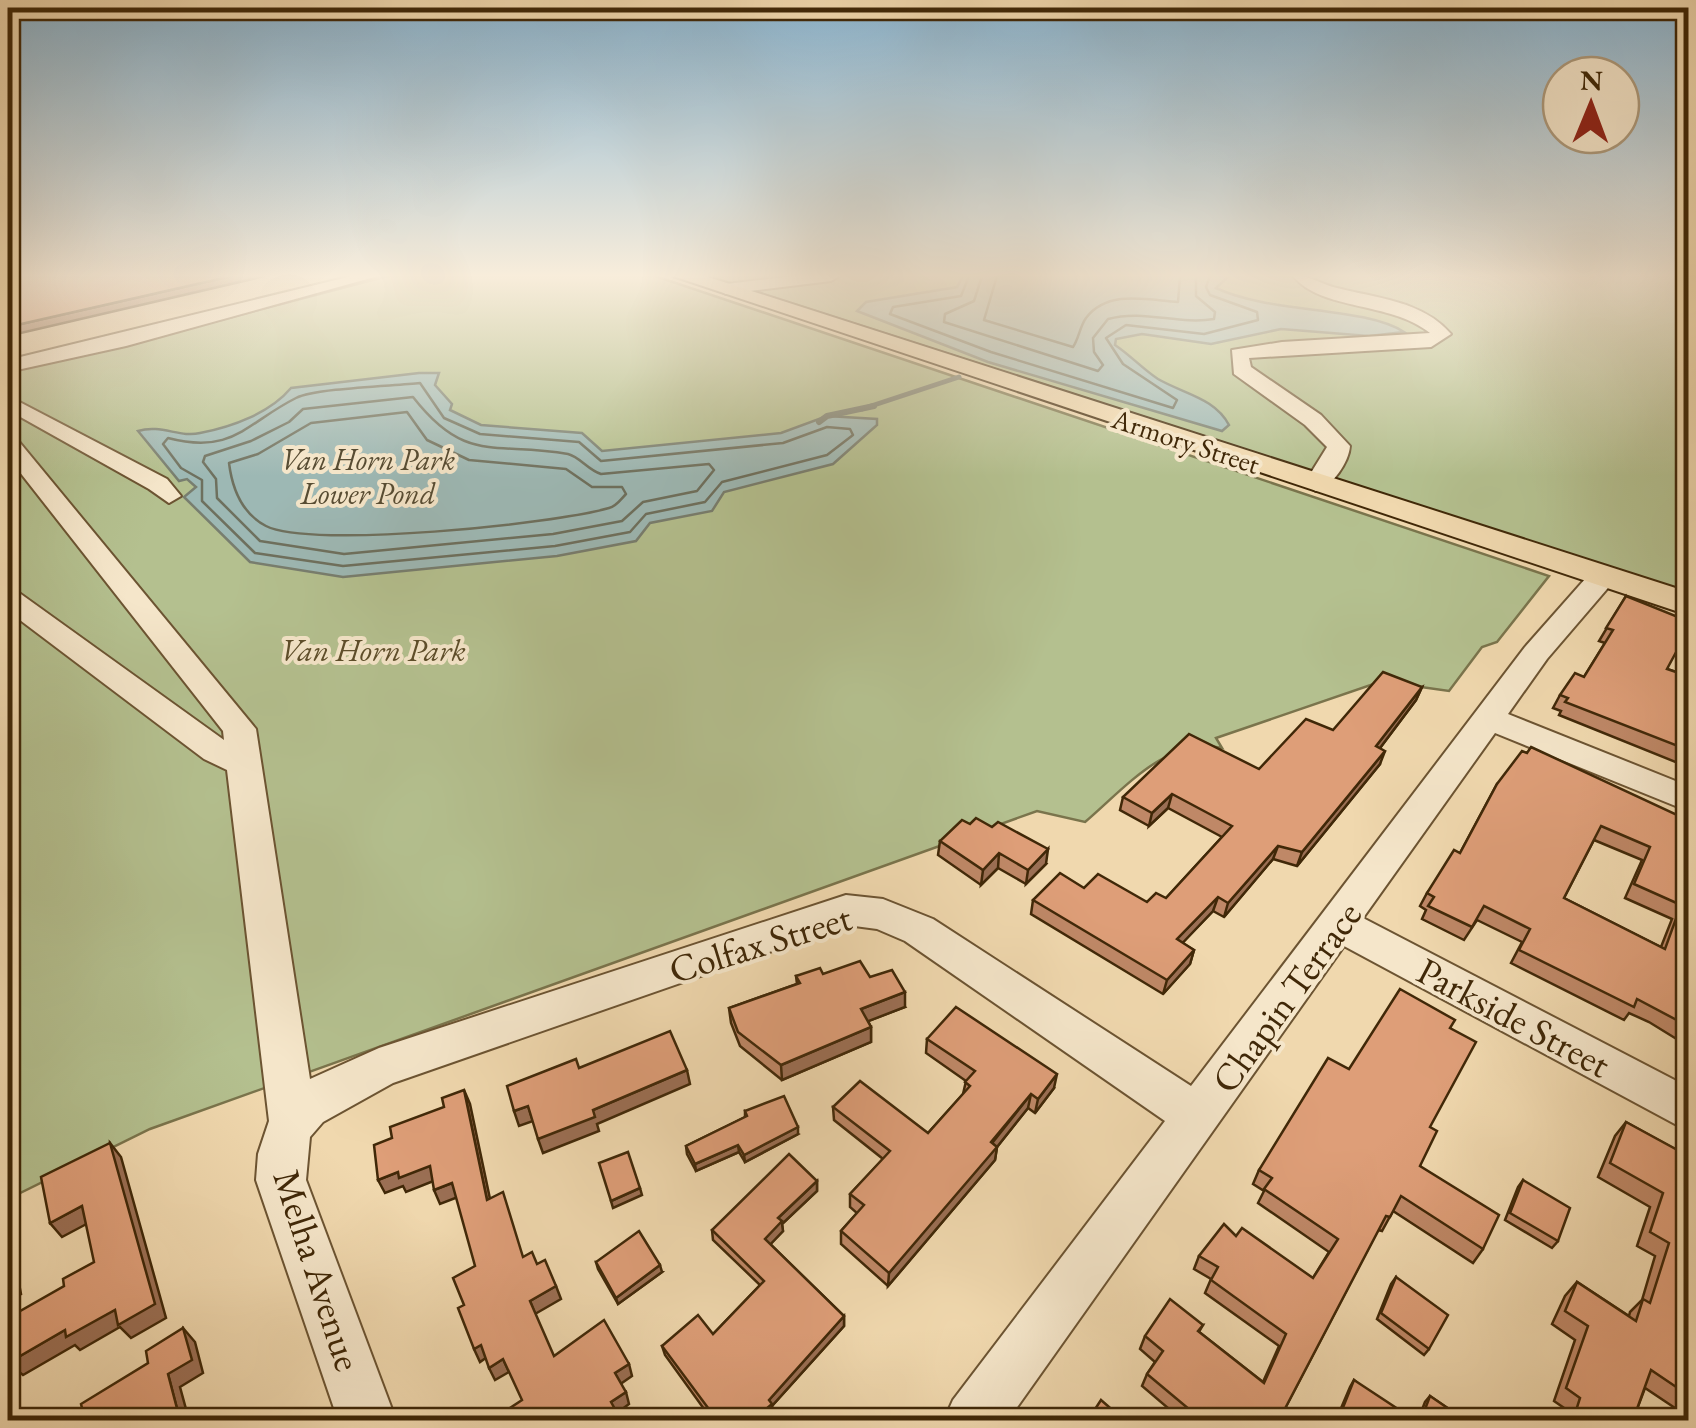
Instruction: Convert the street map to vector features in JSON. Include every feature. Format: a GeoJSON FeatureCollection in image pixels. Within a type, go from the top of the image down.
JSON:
{"type":"FeatureCollection","features":[{"type":"Feature","properties":{"kind":"main road","name":"Armory Street"},"geometry":{"type":"LineString","coordinates":[[888,343],[1688,604]]}},
{"type":"Feature","properties":{"kind":"street"},"geometry":{"type":"LineString","coordinates":[[8,366],[116,343]]}},
{"type":"Feature","properties":{"kind":"street"},"geometry":{"type":"LineString","coordinates":[[1316,484],[1338,456],[1340,446],[1313,420],[1240,370],[1239,354],[1396,343]]}},
{"type":"Feature","properties":{"kind":"street"},"geometry":{"type":"LineString","coordinates":[[8,402],[158,484],[169,496]]}},
{"type":"Feature","properties":{"kind":"street"},"geometry":{"type":"LineString","coordinates":[[8,443],[239,729],[293,1122]]}},
{"type":"Feature","properties":{"kind":"street","name":"Chapin Terrace"},"geometry":{"type":"LineString","coordinates":[[973,1420],[1536,653],[1603,576]]}},
{"type":"Feature","properties":{"kind":"street"},"geometry":{"type":"LineString","coordinates":[[8,598],[216,750],[244,765]]}},
{"type":"Feature","properties":{"kind":"street"},"geometry":{"type":"LineString","coordinates":[[1489,718],[1688,798]]}},
{"type":"Feature","properties":{"kind":"street","name":"Colfax Street"},"geometry":{"type":"LineString","coordinates":[[293,1122],[312,1102],[379,1068],[846,910],[883,914],[919,930],[1198,1117]]}},
{"type":"Feature","properties":{"kind":"street","name":"Parkside Street"},"geometry":{"type":"LineString","coordinates":[[1339,924],[1688,1110]]}},
{"type":"Feature","properties":{"kind":"street","name":"Melha Avenue"},"geometry":{"type":"LineString","coordinates":[[293,1122],[280,1142],[281,1180],[367,1420]]}},
{"type":"Feature","properties":{"kind":"green space","name":"Van Horn Park"},"geometry":{"type":"Polygon","coordinates":[[[134,343],[854,343],[1549,576],[1497,642],[1482,647],[1449,691],[1400,684],[1394,677],[1216,738],[1222,748],[1202,746],[1165,757],[1085,822],[1037,811],[150,1129],[8,1199],[8,371],[134,343]]]}},
{"type":"Feature","properties":{"kind":"green space"},"geometry":{"type":"Polygon","coordinates":[[[914,343],[1688,343],[1688,593],[914,343]]]}},
{"type":"Feature","properties":{"kind":"water"},"geometry":{"type":"Polygon","coordinates":[[[938,343],[1115,343],[1153,375],[1216,409],[1229,425],[1222,431],[988,362],[938,343]]]}},
{"type":"Feature","properties":{"kind":"water","name":"Van Horn Park Lower Pond"},"geometry":{"type":"Polygon","coordinates":[[[439,373],[435,385],[452,404],[450,410],[481,425],[582,433],[602,451],[781,433],[827,416],[877,419],[877,425],[833,464],[724,492],[712,511],[650,523],[636,541],[557,556],[343,577],[250,562],[184,497],[196,487],[187,479],[179,481],[138,431],[200,433],[250,418],[291,388],[439,373]]]}},
{"type":"Feature","properties":{"kind":"building"},"geometry":{"type":"Polygon","coordinates":[[[1626,596],[1688,621],[1688,630],[1667,669],[1688,676],[1688,750],[1565,702],[1568,698],[1560,695],[1575,673],[1584,677],[1613,630],[1606,628],[1626,596]]]}},
{"type":"Feature","properties":{"kind":"building"},"geometry":{"type":"Polygon","coordinates":[[[1383,672],[1422,687],[1376,746],[1385,751],[1302,852],[1278,846],[1228,903],[1218,897],[1177,939],[1194,950],[1167,980],[1033,900],[1060,873],[1084,888],[1098,874],[1147,902],[1156,893],[1166,898],[1232,826],[1172,794],[1152,813],[1123,797],[1189,734],[1259,769],[1306,719],[1333,730],[1383,672]]]}},
{"type":"Feature","properties":{"kind":"building"},"geometry":{"type":"Polygon","coordinates":[[[1531,747],[1688,820],[1688,1026],[1637,999],[1634,1007],[1519,950],[1530,929],[1484,906],[1472,927],[1428,906],[1434,897],[1427,893],[1454,850],[1460,853],[1497,784],[1522,751],[1527,753],[1531,747]],[[1601,826],[1564,898],[1665,949],[1681,905],[1634,884],[1650,847],[1601,826]]]}},
{"type":"Feature","properties":{"kind":"building"},"geometry":{"type":"Polygon","coordinates":[[[976,818],[992,827],[998,822],[1048,849],[1028,870],[999,853],[983,870],[940,841],[962,820],[970,824],[976,818]]]}},
{"type":"Feature","properties":{"kind":"building"},"geometry":{"type":"Polygon","coordinates":[[[860,961],[870,977],[892,970],[905,992],[861,1009],[871,1027],[781,1065],[738,1032],[729,1008],[800,983],[796,976],[820,968],[823,974],[860,961]]]}},
{"type":"Feature","properties":{"kind":"building"},"geometry":{"type":"Polygon","coordinates":[[[1400,989],[1455,1020],[1450,1028],[1476,1042],[1430,1127],[1437,1131],[1420,1166],[1499,1215],[1483,1249],[1401,1196],[1390,1217],[1386,1216],[1279,1420],[1202,1420],[1147,1374],[1163,1351],[1145,1336],[1170,1299],[1203,1325],[1198,1331],[1264,1383],[1286,1334],[1211,1280],[1218,1267],[1199,1256],[1224,1224],[1236,1236],[1242,1228],[1313,1278],[1338,1239],[1264,1189],[1272,1178],[1259,1170],[1328,1058],[1349,1069],[1400,989]]]}},
{"type":"Feature","properties":{"kind":"building"},"geometry":{"type":"Polygon","coordinates":[[[956,1007],[1057,1074],[1038,1099],[1031,1094],[991,1142],[997,1147],[889,1273],[841,1231],[864,1205],[850,1194],[890,1151],[833,1107],[860,1081],[928,1133],[970,1086],[965,1082],[975,1071],[927,1039],[956,1007]]]}},
{"type":"Feature","properties":{"kind":"building"},"geometry":{"type":"Polygon","coordinates":[[[670,1031],[687,1070],[593,1110],[595,1117],[538,1139],[528,1106],[514,1111],[507,1086],[576,1059],[579,1068],[670,1031]]]}},
{"type":"Feature","properties":{"kind":"building"},"geometry":{"type":"Polygon","coordinates":[[[464,1090],[487,1200],[503,1192],[523,1257],[532,1252],[537,1264],[545,1260],[556,1286],[530,1301],[554,1356],[604,1320],[629,1364],[615,1373],[626,1392],[611,1402],[616,1411],[604,1420],[516,1420],[510,1408],[522,1400],[503,1359],[489,1368],[481,1345],[474,1349],[458,1308],[464,1305],[453,1278],[475,1266],[452,1183],[434,1190],[430,1166],[399,1178],[398,1172],[378,1180],[374,1145],[392,1138],[390,1127],[444,1107],[442,1098],[464,1090]]]}},
{"type":"Feature","properties":{"kind":"building"},"geometry":{"type":"Polygon","coordinates":[[[784,1096],[798,1127],[744,1155],[738,1145],[695,1164],[686,1146],[747,1116],[745,1111],[784,1096]]]}},
{"type":"Feature","properties":{"kind":"building"},"geometry":{"type":"Polygon","coordinates":[[[1626,1122],[1685,1154],[1688,1151],[1688,1395],[1651,1370],[1633,1420],[1573,1420],[1580,1398],[1566,1388],[1588,1326],[1565,1311],[1577,1282],[1636,1321],[1643,1299],[1650,1303],[1669,1243],[1650,1232],[1663,1193],[1610,1163],[1626,1122]]]}},
{"type":"Feature","properties":{"kind":"building"},"geometry":{"type":"Polygon","coordinates":[[[110,1143],[155,1304],[118,1325],[115,1310],[66,1337],[65,1330],[8,1363],[8,1318],[64,1286],[63,1279],[94,1262],[82,1206],[50,1223],[41,1177],[110,1143]]]}},
{"type":"Feature","properties":{"kind":"building"},"geometry":{"type":"Polygon","coordinates":[[[628,1152],[640,1188],[611,1201],[599,1163],[628,1152]]]}},
{"type":"Feature","properties":{"kind":"building"},"geometry":{"type":"Polygon","coordinates":[[[789,1154],[817,1181],[778,1218],[782,1221],[765,1239],[844,1316],[769,1400],[772,1404],[753,1420],[717,1420],[662,1346],[698,1315],[713,1334],[764,1281],[712,1230],[789,1154]]]}},
{"type":"Feature","properties":{"kind":"building"},"geometry":{"type":"Polygon","coordinates":[[[1523,1180],[1570,1208],[1558,1241],[1510,1213],[1523,1180]]]}},
{"type":"Feature","properties":{"kind":"building"},"geometry":{"type":"Polygon","coordinates":[[[639,1231],[660,1265],[616,1298],[596,1262],[639,1231]]]}},
{"type":"Feature","properties":{"kind":"building"},"geometry":{"type":"Polygon","coordinates":[[[8,1250],[14,1287],[8,1291],[8,1250]]]}},
{"type":"Feature","properties":{"kind":"building"},"geometry":{"type":"Polygon","coordinates":[[[1396,1277],[1448,1315],[1429,1349],[1381,1313],[1396,1277]]]}},
{"type":"Feature","properties":{"kind":"building"},"geometry":{"type":"Polygon","coordinates":[[[183,1328],[192,1360],[168,1374],[180,1420],[85,1420],[81,1404],[148,1363],[146,1351],[183,1328]]]}},
{"type":"Feature","properties":{"kind":"building"},"geometry":{"type":"Polygon","coordinates":[[[1354,1380],[1404,1413],[1401,1420],[1338,1420],[1354,1380]]]}},
{"type":"Feature","properties":{"kind":"building"},"geometry":{"type":"Polygon","coordinates":[[[1430,1396],[1465,1420],[1421,1420],[1430,1396]]]}},
{"type":"Feature","properties":{"kind":"building"},"geometry":{"type":"Polygon","coordinates":[[[1101,1400],[1124,1420],[1088,1420],[1101,1400]]]}},
{"type":"Feature","properties":{"kind":"waterway"},"geometry":{"type":"LineString","coordinates":[[866,408],[959,377]]}},
{"type":"Feature","properties":{"kind":"waterway"},"geometry":{"type":"LineString","coordinates":[[866,408],[874,406]]}},
{"type":"Feature","properties":{"kind":"waterway"},"geometry":{"type":"LineString","coordinates":[[819,422],[827,416],[866,408]]}},
{"type":"Feature","properties":{"kind":"waterway"},"geometry":{"type":"LineString","coordinates":[[862,409],[866,408]]}}]}
